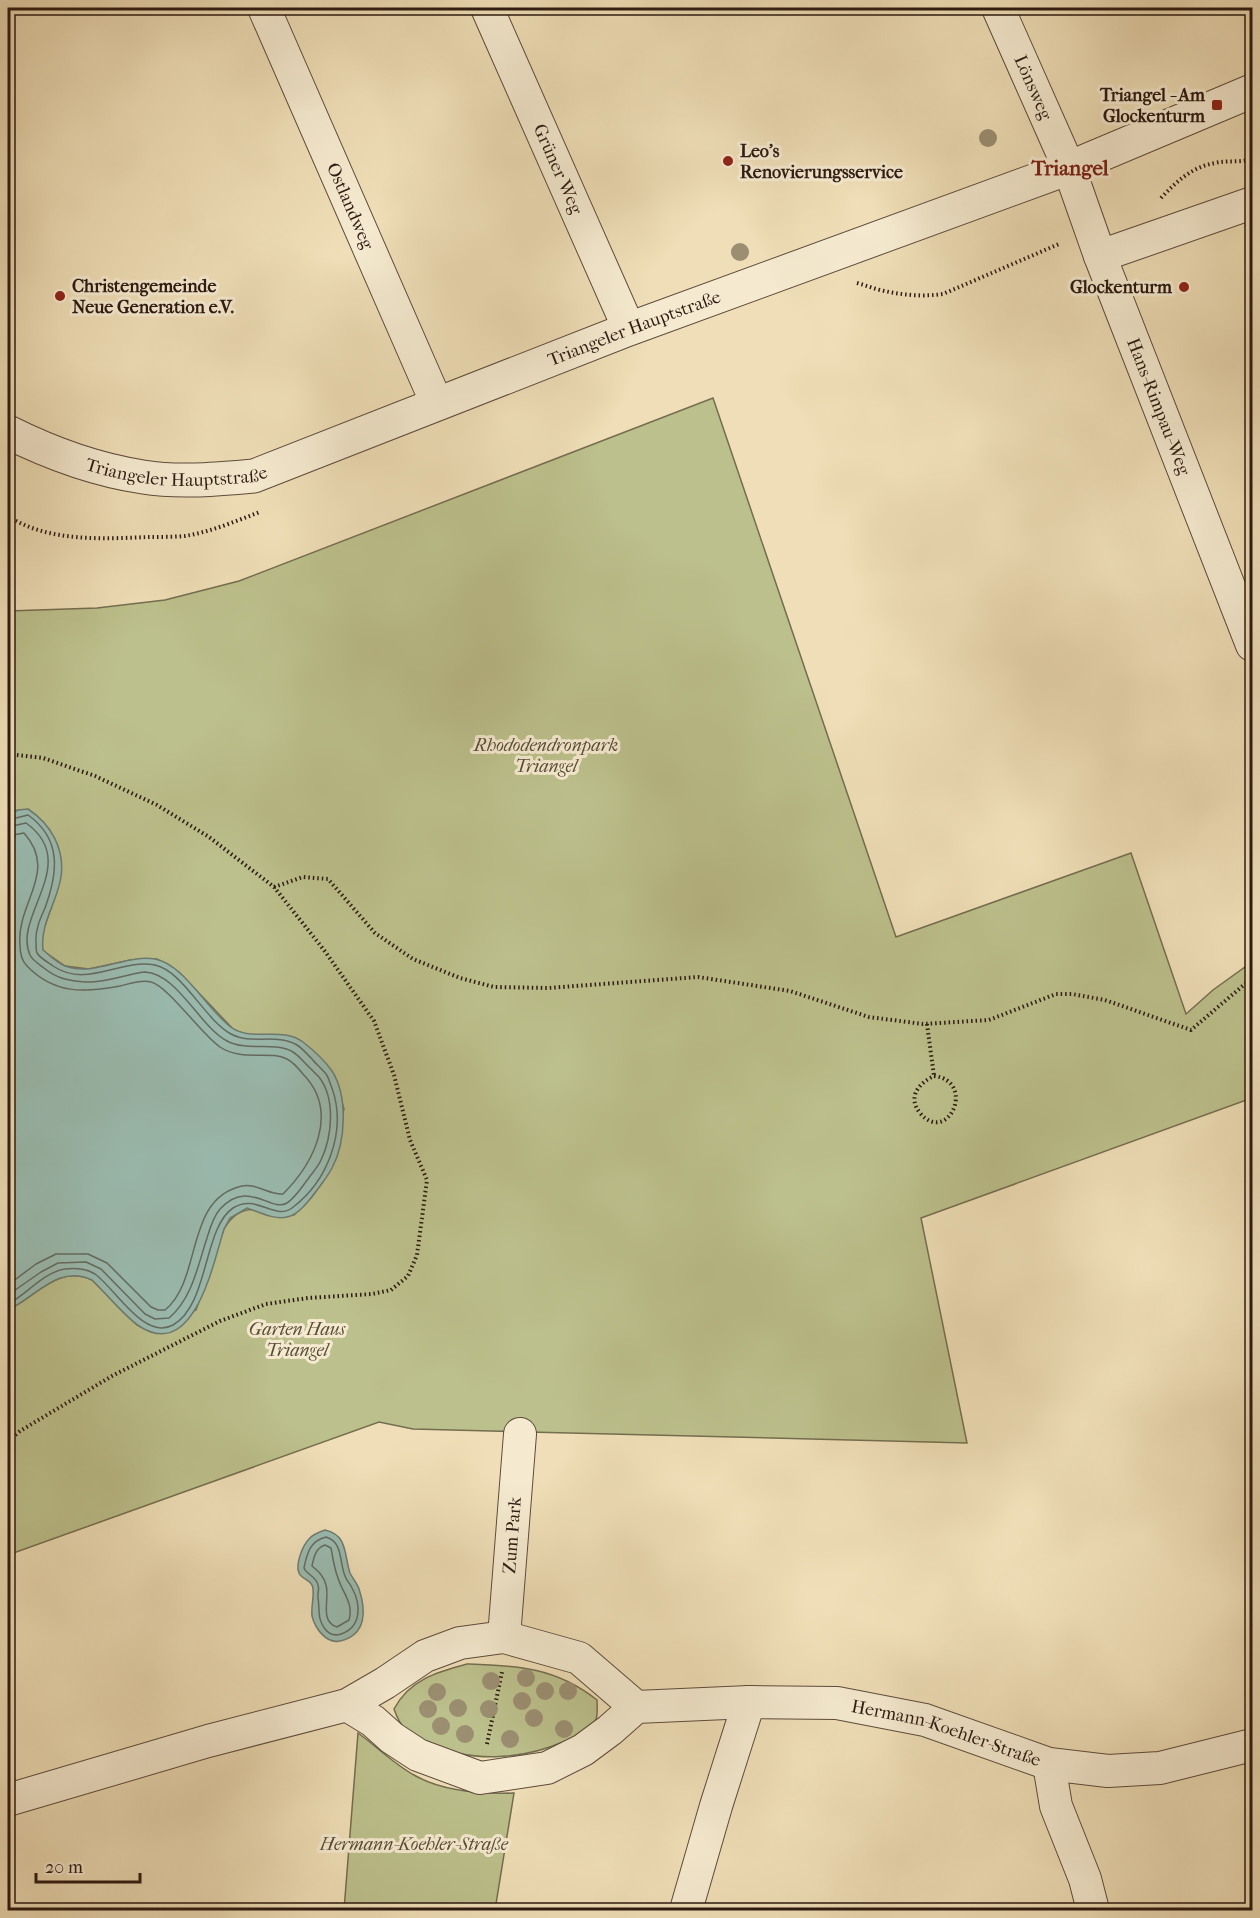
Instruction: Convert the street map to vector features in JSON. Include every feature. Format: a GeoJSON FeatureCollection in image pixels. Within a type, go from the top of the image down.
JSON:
{"type":"FeatureCollection","features":[{"type":"Feature","properties":{"kind":"street","name":"Ostlandweg"},"geometry":{"type":"LineString","coordinates":[[264,8],[437,404]]}},
{"type":"Feature","properties":{"kind":"street","name":"Grüner Weg"},"geometry":{"type":"LineString","coordinates":[[487,8],[629,328]]}},
{"type":"Feature","properties":{"kind":"street","name":"Lönsweg"},"geometry":{"type":"LineString","coordinates":[[998,8],[1069,168]]}},
{"type":"Feature","properties":{"kind":"street","name":"Triangeler Hauptstraße"},"geometry":{"type":"LineString","coordinates":[[8,432],[34,445],[84,463],[144,477],[195,480],[254,476],[629,328],[1069,168],[1252,91]]}},
{"type":"Feature","properties":{"kind":"street","name":"Hans-Rimpau-Weg"},"geometry":{"type":"LineString","coordinates":[[1069,168],[1100,256],[1252,645]]}},
{"type":"Feature","properties":{"kind":"street"},"geometry":{"type":"LineString","coordinates":[[1100,256],[1252,203]]}},
{"type":"Feature","properties":{"kind":"street","name":"Zum Park"},"geometry":{"type":"LineString","coordinates":[[506,1638],[520,1434]]}},
{"type":"Feature","properties":{"kind":"street"},"geometry":{"type":"LineString","coordinates":[[8,1800],[208,1741],[347,1705],[425,1656],[460,1643],[506,1638],[579,1658],[636,1707],[583,1750],[547,1768],[480,1778],[418,1755],[373,1721],[347,1705]]}},
{"type":"Feature","properties":{"kind":"street"},"geometry":{"type":"LineString","coordinates":[[687,1911],[707,1836],[749,1702]]}},
{"type":"Feature","properties":{"kind":"street","name":"Hermann-Koehler-Straße"},"geometry":{"type":"LineString","coordinates":[[636,1707],[749,1702],[837,1703],[925,1720],[1049,1764],[1108,1772],[1160,1768],[1252,1745]]}},
{"type":"Feature","properties":{"kind":"street"},"geometry":{"type":"LineString","coordinates":[[1049,1764],[1056,1806],[1085,1878],[1093,1911]]}},
{"type":"Feature","properties":{"kind":"path"},"geometry":{"type":"LineString","coordinates":[[1154,204],[1189,172],[1217,162],[1236,163],[1252,159]]}},
{"type":"Feature","properties":{"kind":"path"},"geometry":{"type":"LineString","coordinates":[[8,754],[43,758],[95,776],[157,805],[209,837],[274,886],[324,950],[374,1021],[394,1075],[410,1140],[427,1180],[417,1256],[408,1276],[391,1290],[372,1294],[308,1298],[266,1304],[220,1322],[112,1376],[8,1440]]}},
{"type":"Feature","properties":{"kind":"path"},"geometry":{"type":"LineString","coordinates":[[274,886],[303,877],[328,879],[375,933],[413,959],[460,978],[495,987],[549,988],[698,977],[790,992],[869,1017],[927,1024],[989,1020],[1056,994],[1072,994],[1105,1000],[1191,1030],[1252,978]]}},
{"type":"Feature","properties":{"kind":"path"},"geometry":{"type":"LineString","coordinates":[[927,1024],[934,1076]]}},
{"type":"Feature","properties":{"kind":"path"},"geometry":{"type":"LineString","coordinates":[[934,1076],[950,1082],[955,1094],[956,1105],[950,1116],[940,1122],[927,1120],[917,1110],[914,1099],[917,1087],[934,1076]]}},
{"type":"Feature","properties":{"kind":"path"},"geometry":{"type":"LineString","coordinates":[[480,1778],[506,1638]]}},
{"type":"Feature","properties":{"kind":"green space","name":"Rhododendronpark Triangel"},"geometry":{"type":"Polygon","coordinates":[[[713,398],[896,937],[1131,853],[1186,1014],[1213,990],[1252,962],[1252,1098],[921,1218],[967,1443],[413,1429],[379,1422],[8,1555],[8,1310],[58,1279],[80,1276],[92,1280],[137,1325],[151,1332],[196,1310],[224,1229],[231,1220],[246,1210],[255,1209],[294,1215],[323,1182],[344,1109],[332,1072],[233,1029],[179,972],[157,959],[130,960],[89,969],[65,966],[42,950],[41,937],[51,908],[18,810],[8,815],[8,611],[97,608],[165,600],[239,581],[713,398]]]}},
{"type":"Feature","properties":{"kind":"green space"},"geometry":{"type":"Polygon","coordinates":[[[467,1664],[535,1670],[566,1681],[597,1700],[596,1719],[578,1736],[563,1742],[530,1753],[496,1757],[461,1754],[444,1749],[421,1740],[406,1730],[394,1709],[400,1699],[425,1679],[467,1664]]]}},
{"type":"Feature","properties":{"kind":"green space","name":"Hermann-Koehler-Straße"},"geometry":{"type":"Polygon","coordinates":[[[358,1733],[399,1766],[425,1781],[462,1791],[514,1793],[495,1910],[344,1910],[358,1733]]]}},
{"type":"Feature","properties":{"kind":"water"},"geometry":{"type":"Polygon","coordinates":[[[28,809],[50,830],[61,857],[61,877],[46,922],[43,950],[62,965],[76,969],[88,969],[144,958],[166,963],[186,979],[232,1028],[249,1034],[286,1035],[303,1042],[332,1071],[341,1093],[343,1119],[340,1145],[327,1177],[304,1206],[291,1216],[282,1218],[247,1208],[230,1218],[224,1229],[207,1285],[198,1304],[187,1320],[174,1331],[158,1334],[139,1326],[92,1280],[80,1276],[58,1279],[8,1310],[8,815],[18,810],[28,809]]]}},
{"type":"Feature","properties":{"kind":"water"},"geometry":{"type":"Polygon","coordinates":[[[325,1530],[338,1536],[341,1541],[350,1573],[358,1587],[363,1605],[360,1627],[349,1638],[340,1641],[326,1638],[316,1625],[312,1616],[313,1586],[300,1575],[298,1569],[300,1555],[307,1542],[314,1534],[325,1530]]]}},
{"type":"Feature","properties":{"kind":"place","name":"Triangel - Am Glockenturm"},"geometry":{"type":"Point","coordinates":[1217,105]}},
{"type":"Feature","properties":{"kind":"place","name":"Leo's Renovierungsservice"},"geometry":{"type":"Point","coordinates":[728,161]}},
{"type":"Feature","properties":{"kind":"place","name":"Glockenturm"},"geometry":{"type":"Point","coordinates":[1184,287]}},
{"type":"Feature","properties":{"kind":"place","name":"Christengemeinde Neue Generation e.V."},"geometry":{"type":"Point","coordinates":[60,296]}},
{"type":"Feature","properties":{"kind":"district","name":"Triangel"},"geometry":{"type":"Point","coordinates":[1070,168]}},
{"type":"Feature","properties":{"kind":"park label","name":"Garten Haus Triangel"},"geometry":{"type":"Point","coordinates":[297,1339]}}]}
